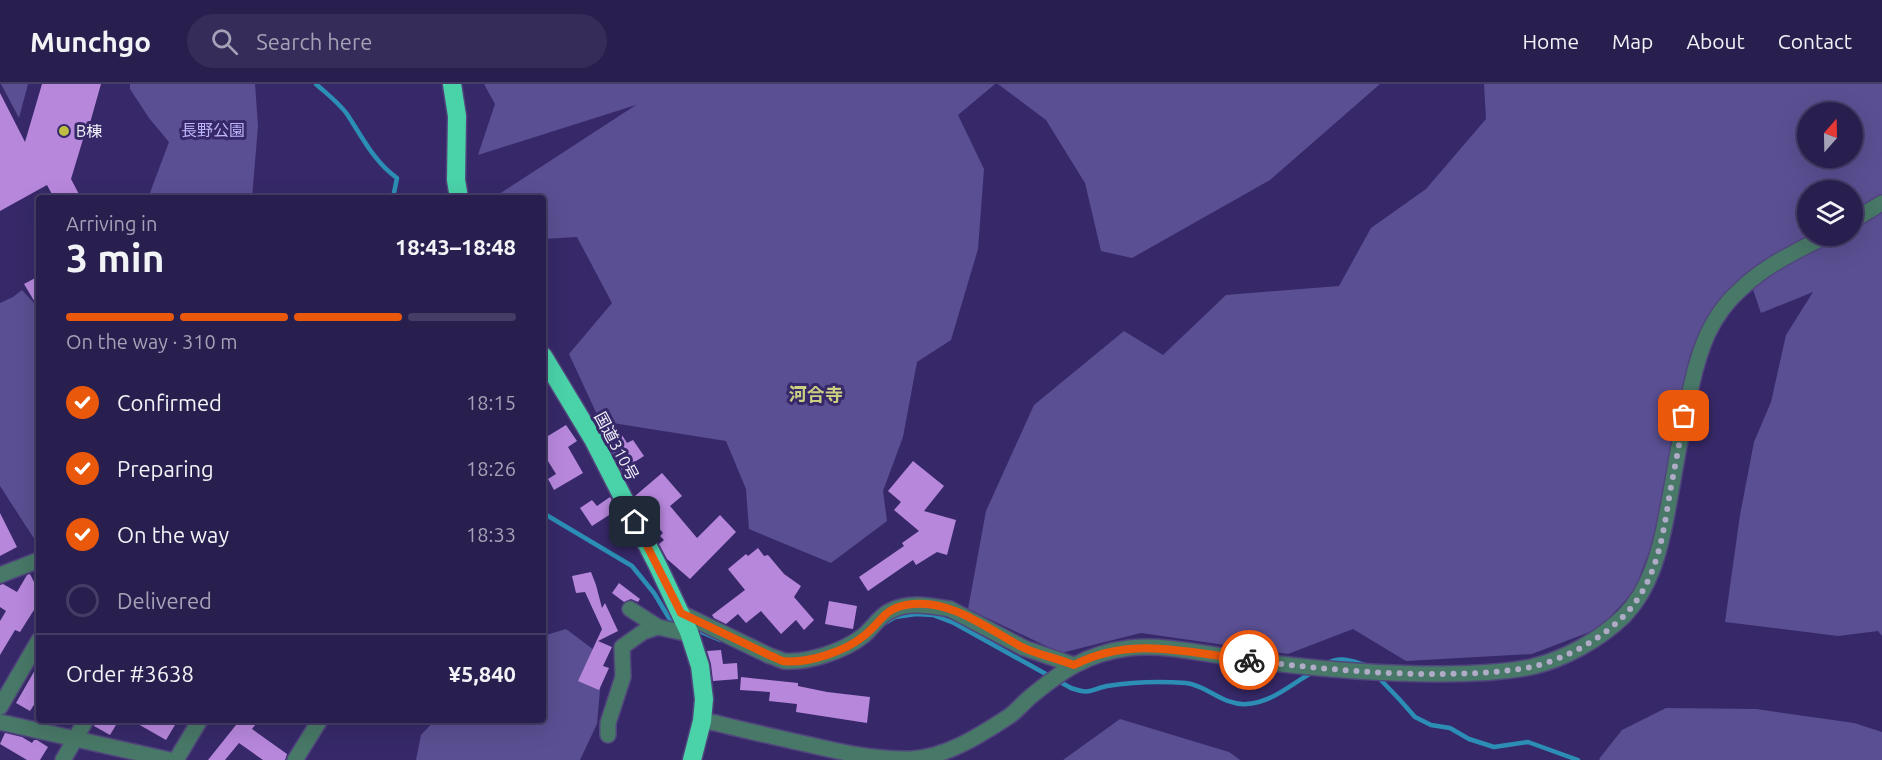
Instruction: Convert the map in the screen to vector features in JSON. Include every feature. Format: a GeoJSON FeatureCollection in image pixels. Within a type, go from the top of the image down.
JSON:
{"type":"FeatureCollection","features":[{"type":"Feature","properties":{"kind":"highway"},"geometry":{"type":"LineString","coordinates":[[452,84],[457,116],[456,180],[458,195]]}},
{"type":"Feature","properties":{"kind":"highway","name":"国道310号"},"geometry":{"type":"LineString","coordinates":[[546,361],[592,439],[689,633],[700,666],[704,699],[702,721],[692,760]]}},
{"type":"Feature","properties":{"kind":"street"},"geometry":{"type":"LineString","coordinates":[[1863,214],[1882,203]]}},
{"type":"Feature","properties":{"kind":"street"},"geometry":{"type":"LineString","coordinates":[[702,721],[867,758],[913,759],[935,755],[973,738],[1010,716],[1069,668],[1093,656],[1110,651],[1151,647],[1296,666],[1405,674],[1464,674],[1533,666],[1555,659],[1591,642],[1607,631],[1637,600],[1653,568],[1663,533],[1689,396],[1702,347],[1718,315],[1744,286],[1776,262],[1807,246]]}},
{"type":"Feature","properties":{"kind":"street"},"geometry":{"type":"LineString","coordinates":[[0,575],[36,561]]}},
{"type":"Feature","properties":{"kind":"street"},"geometry":{"type":"LineString","coordinates":[[681,614],[784,661],[806,660],[823,656],[851,645],[882,616],[903,606],[915,604],[950,609],[1024,648],[1069,668]]}},
{"type":"Feature","properties":{"kind":"street"},"geometry":{"type":"LineString","coordinates":[[630,609],[658,627],[689,633]]}},
{"type":"Feature","properties":{"kind":"street"},"geometry":{"type":"LineString","coordinates":[[608,735],[609,716],[623,677],[622,646],[644,632],[658,627]]}},
{"type":"Feature","properties":{"kind":"street"},"geometry":{"type":"LineString","coordinates":[[0,707],[36,645]]}},
{"type":"Feature","properties":{"kind":"street"},"geometry":{"type":"LineString","coordinates":[[0,722],[170,760]]}},
{"type":"Feature","properties":{"kind":"street"},"geometry":{"type":"LineString","coordinates":[[63,760],[84,723]]}},
{"type":"Feature","properties":{"kind":"street"},"geometry":{"type":"LineString","coordinates":[[176,760],[198,723]]}},
{"type":"Feature","properties":{"kind":"street"},"geometry":{"type":"LineString","coordinates":[[294,760],[318,723]]}},
{"type":"Feature","properties":{"kind":"green space"},"geometry":{"type":"Polygon","coordinates":[[[1,84],[28,84],[19,118],[1,84]]]}},
{"type":"Feature","properties":{"kind":"green space","name":"長野公園"},"geometry":{"type":"Polygon","coordinates":[[[130,84],[255,84],[258,126],[252,195],[149,195],[169,142],[149,118],[130,89],[130,84]]]}},
{"type":"Feature","properties":{"kind":"green space"},"geometry":{"type":"Polygon","coordinates":[[[484,84],[995,84],[958,115],[984,169],[978,249],[951,340],[917,362],[903,437],[883,491],[887,521],[831,563],[749,529],[746,489],[726,441],[600,421],[569,354],[612,303],[577,237],[546,239],[546,195],[498,195],[636,105],[478,155],[495,104],[484,84]]]}},
{"type":"Feature","properties":{"kind":"green space"},"geometry":{"type":"Polygon","coordinates":[[[998,84],[1380,84],[1270,180],[1132,258],[1101,251],[1085,183],[1046,120],[998,84]]]}},
{"type":"Feature","properties":{"kind":"green space"},"geometry":{"type":"Polygon","coordinates":[[[1484,84],[1882,84],[1882,636],[1878,631],[1838,636],[1725,622],[1740,515],[1754,442],[1771,402],[1786,335],[1813,292],[1761,313],[1747,272],[1709,314],[1690,355],[1672,436],[1655,537],[1634,591],[1600,628],[1532,654],[1406,661],[1353,629],[1288,654],[1141,633],[1061,653],[968,609],[986,511],[1034,405],[1124,331],[1163,355],[1226,295],[1339,286],[1371,228],[1426,189],[1486,119],[1484,84]]]}},
{"type":"Feature","properties":{"kind":"green space"},"geometry":{"type":"Polygon","coordinates":[[[22,290],[34,303],[36,302],[35,540],[0,486],[0,303],[22,290]]]}},
{"type":"Feature","properties":{"kind":"green space"},"geometry":{"type":"Polygon","coordinates":[[[566,629],[594,650],[601,678],[597,724],[580,760],[416,760],[421,735],[432,723],[546,723],[546,635],[566,629]]]}},
{"type":"Feature","properties":{"kind":"green space"},"geometry":{"type":"Polygon","coordinates":[[[1666,708],[1756,709],[1854,723],[1882,732],[1882,760],[1599,759],[1622,730],[1666,708]]]}},
{"type":"Feature","properties":{"kind":"green space"},"geometry":{"type":"Polygon","coordinates":[[[1120,719],[1229,752],[1240,760],[1063,760],[1120,719]]]}},
{"type":"Feature","properties":{"kind":"building"},"geometry":{"type":"Polygon","coordinates":[[[42,84],[101,84],[90,123],[102,126],[98,140],[84,136],[71,179],[79,195],[52,195],[47,185],[0,211],[0,93],[25,142],[42,84]]]}},
{"type":"Feature","properties":{"kind":"building"},"geometry":{"type":"Polygon","coordinates":[[[36,278],[36,304],[24,284],[36,278]]]}},
{"type":"Feature","properties":{"kind":"building"},"geometry":{"type":"Polygon","coordinates":[[[566,425],[577,441],[568,447],[583,473],[554,490],[548,479],[556,474],[546,458],[546,437],[566,425]]]}},
{"type":"Feature","properties":{"kind":"building"},"geometry":{"type":"Polygon","coordinates":[[[610,429],[616,439],[622,435],[627,443],[633,440],[644,456],[622,470],[603,434],[610,429]]]}},
{"type":"Feature","properties":{"kind":"building"},"geometry":{"type":"Polygon","coordinates":[[[913,461],[944,486],[924,511],[956,520],[947,555],[937,552],[916,565],[913,560],[868,591],[859,577],[904,546],[902,543],[919,531],[894,510],[901,502],[888,491],[913,461]]]}},
{"type":"Feature","properties":{"kind":"building"},"geometry":{"type":"Polygon","coordinates":[[[662,473],[682,496],[670,506],[697,538],[720,515],[736,532],[690,579],[667,559],[659,544],[664,540],[660,536],[663,533],[640,506],[635,496],[662,473]]]}},
{"type":"Feature","properties":{"kind":"building"},"geometry":{"type":"Polygon","coordinates":[[[610,497],[617,510],[592,526],[580,508],[592,500],[597,506],[610,497]]]}},
{"type":"Feature","properties":{"kind":"building"},"geometry":{"type":"Polygon","coordinates":[[[0,513],[17,547],[0,556],[0,513]]]}},
{"type":"Feature","properties":{"kind":"building"},"geometry":{"type":"Polygon","coordinates":[[[758,548],[764,556],[768,555],[784,574],[801,586],[794,597],[814,620],[804,630],[796,620],[781,634],[761,611],[746,623],[738,614],[726,624],[712,615],[745,590],[728,569],[746,554],[748,556],[758,548]]]}},
{"type":"Feature","properties":{"kind":"building"},"geometry":{"type":"Polygon","coordinates":[[[591,572],[602,608],[605,603],[618,631],[598,641],[612,647],[603,666],[609,668],[599,690],[578,681],[602,629],[585,592],[576,593],[572,576],[591,572]]]}},
{"type":"Feature","properties":{"kind":"building"},"geometry":{"type":"Polygon","coordinates":[[[30,574],[36,586],[36,607],[20,632],[15,630],[0,655],[0,621],[6,611],[0,607],[0,585],[3,584],[17,592],[27,575],[30,574]]]}},
{"type":"Feature","properties":{"kind":"building"},"geometry":{"type":"Polygon","coordinates":[[[619,583],[640,599],[638,602],[631,599],[624,602],[612,593],[619,583]]]}},
{"type":"Feature","properties":{"kind":"building"},"geometry":{"type":"Polygon","coordinates":[[[829,601],[857,606],[853,629],[825,624],[829,601]]]}},
{"type":"Feature","properties":{"kind":"building"},"geometry":{"type":"Polygon","coordinates":[[[721,650],[723,664],[737,663],[738,679],[713,681],[707,651],[721,650]]]}},
{"type":"Feature","properties":{"kind":"building"},"geometry":{"type":"Polygon","coordinates":[[[36,668],[36,702],[30,711],[16,703],[36,668]]]}},
{"type":"Feature","properties":{"kind":"building"},"geometry":{"type":"Polygon","coordinates":[[[741,677],[798,683],[798,686],[827,692],[870,697],[867,723],[796,712],[797,704],[769,701],[770,692],[740,690],[741,677]]]}},
{"type":"Feature","properties":{"kind":"building"},"geometry":{"type":"Polygon","coordinates":[[[95,723],[117,723],[110,735],[94,726],[95,723]]]}},
{"type":"Feature","properties":{"kind":"building"},"geometry":{"type":"Polygon","coordinates":[[[136,723],[176,723],[166,740],[136,723]]]}},
{"type":"Feature","properties":{"kind":"building"},"geometry":{"type":"Polygon","coordinates":[[[238,723],[257,723],[252,729],[287,754],[285,760],[263,760],[239,743],[225,760],[208,760],[238,723]]]}},
{"type":"Feature","properties":{"kind":"building"},"geometry":{"type":"Polygon","coordinates":[[[5,733],[22,737],[32,743],[37,740],[48,747],[40,760],[27,760],[0,744],[5,733]]]}},
{"type":"Feature","properties":{"kind":"waterway"},"geometry":{"type":"LineString","coordinates":[[316,84],[344,110],[375,157],[397,178],[394,195]]}},
{"type":"Feature","properties":{"kind":"waterway"},"geometry":{"type":"LineString","coordinates":[[546,515],[632,566],[654,593],[669,618],[678,622]]}},
{"type":"Feature","properties":{"kind":"waterway"},"geometry":{"type":"LineString","coordinates":[[885,623],[895,617],[916,614],[933,615],[954,623],[1071,688],[1083,691],[1136,683],[1186,683],[1201,687],[1230,702],[1247,704],[1274,696],[1313,672]]}},
{"type":"Feature","properties":{"kind":"waterway"},"geometry":{"type":"LineString","coordinates":[[694,629],[720,640]]}},
{"type":"Feature","properties":{"kind":"waterway"},"geometry":{"type":"LineString","coordinates":[[1325,664],[1340,659],[1365,665]]}},
{"type":"Feature","properties":{"kind":"waterway"},"geometry":{"type":"LineString","coordinates":[[1378,677],[1415,717],[1431,725],[1450,728],[1469,739],[1494,747],[1528,742],[1578,760]]}},
{"type":"Feature","properties":{"kind":"way so far"},"geometry":{"type":"LineString","coordinates":[[1249,660],[1371,672],[1464,674],[1533,666],[1555,659],[1591,642],[1607,631],[1637,600],[1653,568],[1663,533],[1684,416]]}},
{"type":"Feature","properties":{"kind":"place","name":"B棟"},"geometry":{"type":"Point","coordinates":[64,131]}},
{"type":"Feature","properties":{"kind":"district","name":"河合寺"},"geometry":{"type":"Point","coordinates":[816,394]}},
{"type":"Feature","properties":{"kind":"route"},"geometry":{"type":"LineString","coordinates":[[635,522],[681,613],[784,661],[806,660],[823,656],[851,645],[872,628],[882,616],[903,606],[915,604],[950,609],[1024,648],[1074,665],[1110,651],[1151,647],[1249,660]]}}]}
